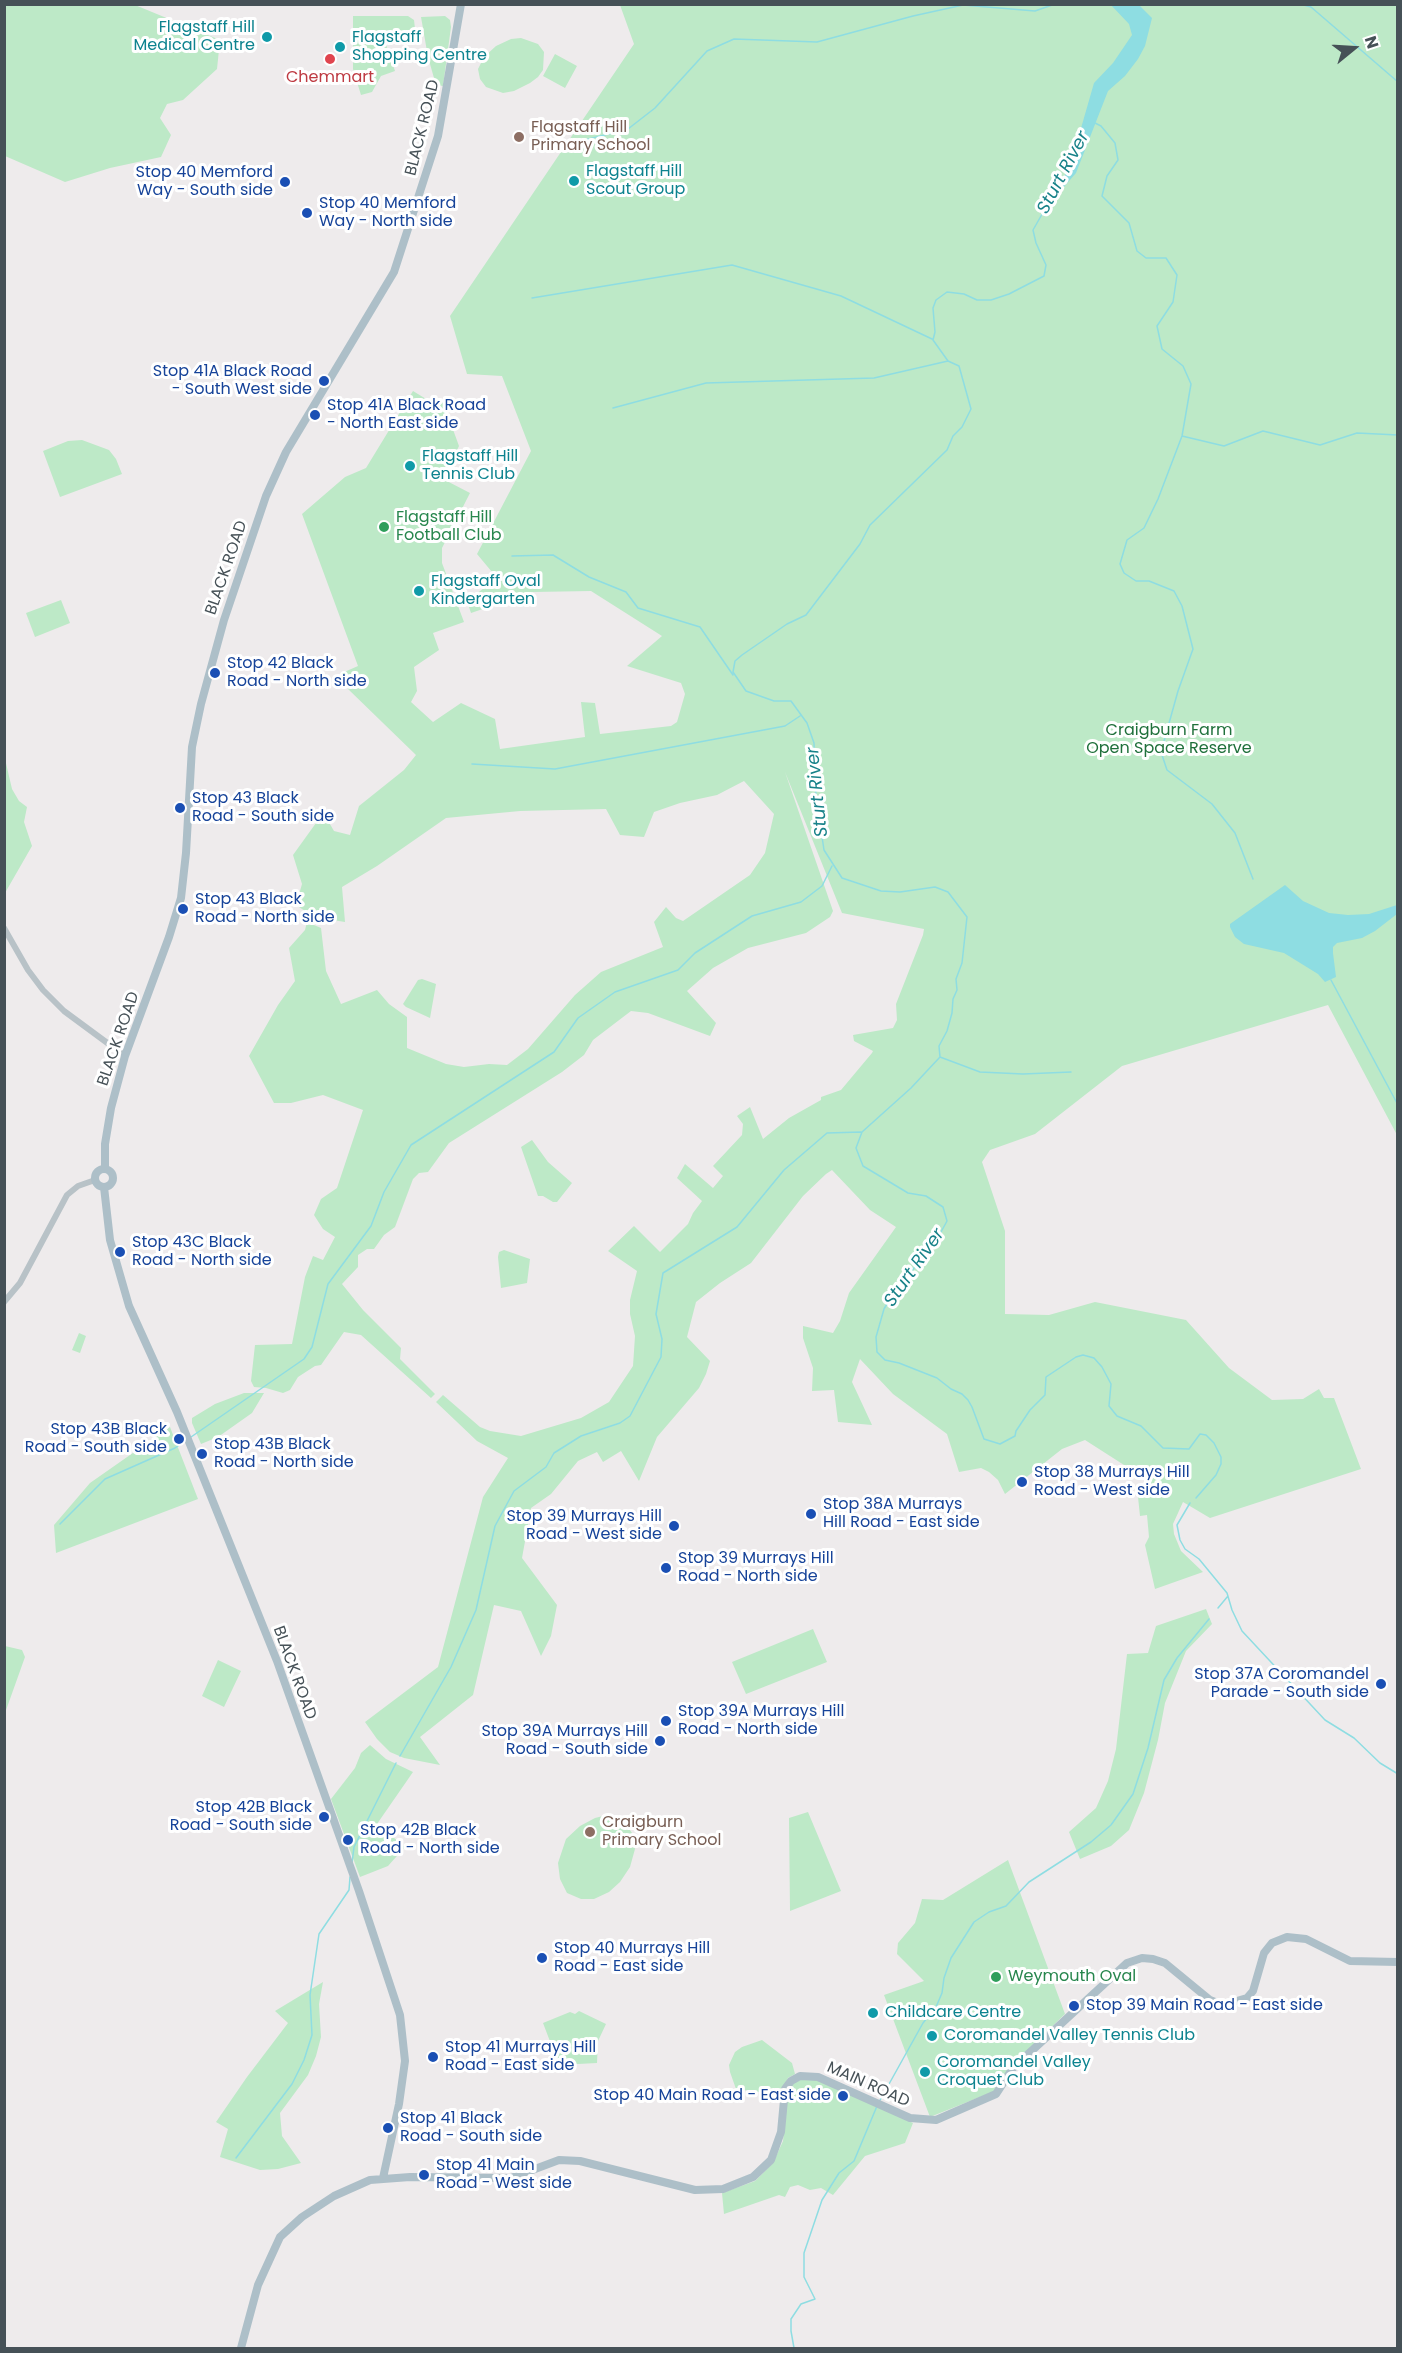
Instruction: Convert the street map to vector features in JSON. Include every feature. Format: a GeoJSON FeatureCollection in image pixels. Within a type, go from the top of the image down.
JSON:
{"type":"FeatureCollection","features":[{"type":"Feature","properties":{"kind":"main road","name":"BLACK ROAD"},"geometry":{"type":"LineString","coordinates":[[105,1169],[105,1144],[111,1108],[125,1056],[181,898],[192,747],[224,620],[266,496],[286,452],[394,272],[438,136],[461,4]]}},
{"type":"Feature","properties":{"kind":"main road"},"geometry":{"type":"LineString","coordinates":[[105,1169],[113,1176],[110,1185],[104,1187],[97,1184],[95,1180],[99,1171],[105,1169]]}},
{"type":"Feature","properties":{"kind":"main road","name":"BLACK ROAD"},"geometry":{"type":"LineString","coordinates":[[104,1187],[110,1240],[129,1306],[188,1440],[277,1661],[350,1864],[400,2015],[405,2061],[399,2104],[383,2178]]}},
{"type":"Feature","properties":{"kind":"main road","name":"MAIN ROAD"},"geometry":{"type":"LineString","coordinates":[[241,2349],[258,2285],[280,2237],[302,2217],[353,2186],[383,2178],[512,2178],[545,2164],[570,2160],[695,2190],[717,2190],[753,2177],[771,2160],[781,2132],[785,2089],[790,2081],[800,2076],[818,2077],[910,2118],[928,2121],[996,2094],[1013,2068],[1127,1963],[1142,1958],[1165,1963],[1210,2000],[1223,2005],[1247,1998],[1252,1991],[1264,1953],[1272,1943],[1287,1937],[1306,1939],[1350,1961],[1398,1962]]}},
{"type":"Feature","properties":{"kind":"street"},"geometry":{"type":"LineString","coordinates":[[4,928],[28,970],[43,990],[64,1011],[125,1056]]}},
{"type":"Feature","properties":{"kind":"street"},"geometry":{"type":"LineString","coordinates":[[4,1302],[20,1283],[67,1195],[78,1186],[95,1180]]}},
{"type":"Feature","properties":{"kind":"green space"},"geometry":{"type":"Polygon","coordinates":[[[5,4],[135,5],[220,40],[217,69],[183,100],[167,104],[160,118],[171,135],[161,157],[110,168],[65,182],[5,156],[5,4]]]}},
{"type":"Feature","properties":{"kind":"green space","name":"Craigburn Farm Open Space Reserve"},"geometry":{"type":"Polygon","coordinates":[[[620,5],[1397,5],[1397,1135],[1328,1005],[1122,1066],[1035,1134],[990,1150],[982,1162],[1005,1231],[1005,1314],[1049,1315],[1095,1302],[1186,1320],[1229,1368],[1272,1400],[1303,1399],[1319,1389],[1324,1398],[1334,1398],[1361,1469],[1210,1518],[1183,1502],[1173,1524],[1174,1534],[1181,1551],[1203,1572],[1155,1589],[1145,1545],[1149,1537],[1147,1515],[1140,1516],[1138,1497],[1149,1481],[1085,1440],[1062,1449],[1005,1494],[998,1480],[981,1468],[959,1472],[947,1434],[893,1394],[860,1359],[852,1382],[872,1425],[838,1422],[834,1390],[812,1391],[813,1368],[803,1338],[803,1326],[833,1333],[840,1321],[849,1293],[896,1227],[870,1210],[832,1170],[803,1196],[751,1263],[696,1302],[687,1337],[710,1361],[706,1374],[699,1388],[657,1437],[639,1481],[621,1451],[603,1462],[597,1452],[578,1461],[551,1494],[531,1508],[522,1558],[557,1605],[551,1636],[541,1656],[521,1611],[494,1605],[473,1695],[420,1737],[440,1765],[404,1758],[390,1752],[365,1722],[438,1667],[483,1497],[508,1458],[477,1441],[436,1402],[443,1395],[480,1427],[521,1436],[581,1418],[609,1402],[633,1366],[635,1336],[630,1314],[630,1300],[637,1271],[608,1251],[634,1226],[660,1252],[688,1224],[702,1201],[677,1178],[685,1164],[713,1188],[723,1176],[713,1166],[742,1135],[743,1124],[737,1116],[750,1107],[763,1139],[789,1118],[821,1100],[821,1097],[841,1090],[873,1051],[854,1041],[853,1035],[893,1028],[897,1020],[896,1004],[924,929],[842,913],[785,772],[833,911],[830,917],[806,933],[748,948],[713,968],[687,991],[716,1023],[710,1036],[648,1013],[631,1011],[593,1040],[584,1055],[562,1072],[449,1143],[428,1172],[419,1173],[413,1179],[395,1227],[384,1235],[374,1249],[367,1249],[358,1255],[358,1267],[342,1284],[363,1310],[401,1348],[400,1359],[435,1394],[431,1398],[361,1335],[344,1332],[321,1365],[315,1366],[298,1377],[290,1390],[283,1393],[254,1387],[251,1381],[255,1345],[292,1344],[305,1277],[313,1256],[323,1260],[335,1237],[323,1229],[314,1215],[321,1199],[337,1188],[363,1110],[323,1095],[291,1103],[274,1103],[249,1056],[278,1005],[295,981],[289,948],[305,930],[307,922],[321,928],[326,971],[341,1004],[377,990],[389,1004],[407,1017],[407,1048],[446,1064],[464,1067],[489,1064],[507,1065],[528,1049],[575,995],[601,972],[663,947],[654,922],[666,907],[676,918],[683,921],[750,875],[765,853],[774,814],[744,781],[717,795],[680,803],[654,812],[644,837],[620,835],[606,809],[520,811],[446,818],[377,866],[342,887],[345,922],[314,917],[296,905],[302,884],[293,855],[316,823],[327,819],[334,831],[350,835],[359,806],[404,770],[416,755],[348,689],[342,673],[358,666],[302,514],[345,477],[366,468],[413,391],[436,405],[443,402],[459,446],[443,479],[470,493],[442,548],[442,563],[464,622],[433,633],[439,650],[414,667],[417,691],[411,702],[433,722],[461,703],[495,719],[500,749],[585,737],[581,702],[595,703],[600,734],[671,726],[677,722],[685,694],[681,683],[627,666],[662,636],[591,591],[533,592],[471,613],[467,601],[497,578],[477,554],[531,451],[502,376],[467,374],[450,316],[634,44],[620,5]]]}},
{"type":"Feature","properties":{"kind":"green space"},"geometry":{"type":"Polygon","coordinates":[[[353,16],[408,16],[414,20],[415,29],[384,39],[395,71],[381,76],[372,92],[361,95],[353,69],[353,16]]]}},
{"type":"Feature","properties":{"kind":"green space"},"geometry":{"type":"Polygon","coordinates":[[[445,16],[450,20],[451,27],[443,86],[436,85],[421,17],[445,16]]]}},
{"type":"Feature","properties":{"kind":"green space"},"geometry":{"type":"Polygon","coordinates":[[[521,38],[538,44],[544,52],[543,70],[538,77],[514,91],[503,93],[486,87],[480,79],[478,69],[484,57],[496,46],[511,39],[521,38]]]}},
{"type":"Feature","properties":{"kind":"green space"},"geometry":{"type":"Polygon","coordinates":[[[555,54],[577,66],[565,88],[543,76],[555,54]]]}},
{"type":"Feature","properties":{"kind":"green space"},"geometry":{"type":"Polygon","coordinates":[[[82,440],[109,450],[116,459],[122,474],[60,497],[43,451],[68,441],[82,440]]]}},
{"type":"Feature","properties":{"kind":"green space"},"geometry":{"type":"Polygon","coordinates":[[[61,600],[70,623],[35,637],[26,613],[61,600]]]}},
{"type":"Feature","properties":{"kind":"green space"},"geometry":{"type":"Polygon","coordinates":[[[5,759],[12,789],[19,801],[27,807],[24,822],[32,846],[5,893],[5,759]]]}},
{"type":"Feature","properties":{"kind":"green space"},"geometry":{"type":"Polygon","coordinates":[[[422,979],[436,984],[430,1018],[403,1004],[418,980],[422,979]]]}},
{"type":"Feature","properties":{"kind":"green space"},"geometry":{"type":"Polygon","coordinates":[[[532,1140],[548,1162],[572,1183],[557,1202],[538,1196],[521,1147],[532,1140]]]}},
{"type":"Feature","properties":{"kind":"green space"},"geometry":{"type":"Polygon","coordinates":[[[504,1250],[530,1259],[527,1283],[501,1288],[498,1257],[499,1252],[504,1250]]]}},
{"type":"Feature","properties":{"kind":"green space"},"geometry":{"type":"Polygon","coordinates":[[[79,1333],[86,1336],[80,1353],[72,1350],[79,1333]]]}},
{"type":"Feature","properties":{"kind":"green space"},"geometry":{"type":"Polygon","coordinates":[[[244,1393],[264,1393],[252,1413],[218,1437],[201,1444],[192,1418],[215,1404],[244,1393]]]}},
{"type":"Feature","properties":{"kind":"green space"},"geometry":{"type":"Polygon","coordinates":[[[170,1427],[198,1499],[56,1553],[54,1525],[90,1483],[170,1427]]]}},
{"type":"Feature","properties":{"kind":"green space"},"geometry":{"type":"Polygon","coordinates":[[[1206,1609],[1212,1624],[1186,1651],[1165,1703],[1144,1793],[1129,1830],[1111,1846],[1080,1859],[1069,1832],[1096,1808],[1108,1781],[1116,1749],[1127,1654],[1148,1653],[1156,1626],[1206,1609]]]}},
{"type":"Feature","properties":{"kind":"green space"},"geometry":{"type":"Polygon","coordinates":[[[813,1629],[827,1662],[746,1694],[732,1662],[813,1629]]]}},
{"type":"Feature","properties":{"kind":"green space"},"geometry":{"type":"Polygon","coordinates":[[[5,1646],[22,1650],[25,1657],[5,1713],[5,1646]]]}},
{"type":"Feature","properties":{"kind":"green space"},"geometry":{"type":"Polygon","coordinates":[[[218,1660],[241,1671],[224,1707],[202,1696],[218,1660]]]}},
{"type":"Feature","properties":{"kind":"green space"},"geometry":{"type":"Polygon","coordinates":[[[370,1745],[386,1759],[413,1772],[377,1824],[405,1847],[388,1866],[360,1877],[331,1799],[355,1768],[361,1753],[370,1745]]]}},
{"type":"Feature","properties":{"kind":"green space"},"geometry":{"type":"Polygon","coordinates":[[[808,1812],[841,1891],[790,1911],[789,1818],[808,1812]]]}},
{"type":"Feature","properties":{"kind":"green space"},"geometry":{"type":"Polygon","coordinates":[[[611,1814],[623,1820],[632,1833],[635,1849],[630,1867],[620,1882],[609,1892],[594,1899],[581,1899],[567,1893],[560,1879],[558,1863],[566,1839],[580,1826],[595,1818],[611,1814]]]}},
{"type":"Feature","properties":{"kind":"green space"},"geometry":{"type":"Polygon","coordinates":[[[1008,1860],[1065,2014],[1012,2065],[995,2091],[930,2117],[884,1995],[924,1981],[897,1954],[898,1943],[915,1923],[922,1899],[943,1900],[1008,1860]]]}},
{"type":"Feature","properties":{"kind":"green space"},"geometry":{"type":"Polygon","coordinates":[[[323,1982],[319,2004],[321,2037],[316,2056],[308,2075],[280,2113],[282,2136],[301,2163],[278,2169],[260,2170],[220,2157],[228,2129],[216,2122],[288,2023],[275,2011],[323,1982]]]}},
{"type":"Feature","properties":{"kind":"green space"},"geometry":{"type":"Polygon","coordinates":[[[579,2011],[606,2024],[598,2041],[597,2063],[559,2065],[543,2023],[570,2012],[575,2014],[579,2011]]]}},
{"type":"Feature","properties":{"kind":"green space"},"geometry":{"type":"Polygon","coordinates":[[[762,2040],[792,2063],[795,2074],[788,2078],[780,2095],[736,2089],[730,2072],[729,2065],[735,2052],[762,2040]]]}},
{"type":"Feature","properties":{"kind":"green space"},"geometry":{"type":"Polygon","coordinates":[[[800,2080],[818,2080],[913,2123],[905,2143],[865,2156],[833,2195],[821,2188],[810,2190],[798,2185],[790,2187],[785,2197],[779,2195],[724,2214],[722,2193],[755,2181],[773,2163],[783,2141],[788,2090],[792,2084],[800,2080]]]}},
{"type":"Feature","properties":{"kind":"water"},"geometry":{"type":"Polygon","coordinates":[[[1111,5],[1139,5],[1152,18],[1145,46],[1125,76],[1108,91],[1076,173],[1056,196],[1073,156],[1094,83],[1113,63],[1132,35],[1129,24],[1111,5]]]}},
{"type":"Feature","properties":{"kind":"water"},"geometry":{"type":"Polygon","coordinates":[[[1285,885],[1303,901],[1329,913],[1369,914],[1397,905],[1397,914],[1362,938],[1337,943],[1333,947],[1336,977],[1325,982],[1318,974],[1284,953],[1244,944],[1235,937],[1230,927],[1230,924],[1285,885]]]}},
{"type":"Feature","properties":{"kind":"waterway"},"geometry":{"type":"LineString","coordinates":[[581,141],[628,129],[655,108],[707,51],[734,39],[817,42],[963,5],[1035,11],[1055,4]]}},
{"type":"Feature","properties":{"kind":"waterway"},"geometry":{"type":"LineString","coordinates":[[1300,4],[1311,7],[1398,82]]}},
{"type":"Feature","properties":{"kind":"waterway"},"geometry":{"type":"LineString","coordinates":[[1095,123],[1101,126],[1115,143],[1118,160],[1107,176],[1102,196],[1129,223],[1137,251],[1146,258],[1166,258],[1177,275],[1173,302],[1157,326],[1162,349],[1183,366],[1191,384],[1182,436],[1158,499],[1144,528],[1127,540],[1120,564],[1124,573],[1136,581],[1149,581],[1174,591],[1182,606],[1193,649],[1178,691],[1161,752],[1167,770],[1212,804],[1235,833],[1253,879]]}},
{"type":"Feature","properties":{"kind":"waterway","name":"Sturt River"},"geometry":{"type":"LineString","coordinates":[[1056,196],[1045,209],[1033,230],[1046,265],[1044,276],[1009,294],[991,300],[977,300],[964,294],[947,292],[936,300],[933,308],[935,332],[933,340],[948,361],[959,366],[971,409],[962,427],[953,436],[947,450],[870,525],[860,544],[806,615],[787,624],[742,655],[735,661],[733,672],[746,691],[774,701],[791,701],[807,723],[814,743],[816,797],[824,850],[842,878],[881,891],[900,892],[935,887],[948,892],[967,917],[962,963],[956,979],[957,990],[947,1031],[939,1046],[940,1057],[911,1088],[862,1132],[856,1148],[863,1166],[908,1193],[926,1196],[943,1207],[947,1221],[935,1243],[894,1292],[884,1309],[876,1337],[877,1352],[885,1360],[937,1378],[962,1394],[972,1407],[984,1439],[1000,1444],[1015,1436],[1030,1410],[1045,1395],[1046,1377],[1076,1357],[1083,1355],[1094,1358],[1111,1384],[1109,1406],[1117,1416],[1141,1426],[1163,1448],[1189,1449],[1200,1434],[1206,1435],[1214,1443],[1221,1457],[1221,1464],[1216,1475],[1196,1498]]}},
{"type":"Feature","properties":{"kind":"waterway"},"geometry":{"type":"LineString","coordinates":[[532,298],[732,265],[841,296],[932,339]]}},
{"type":"Feature","properties":{"kind":"waterway"},"geometry":{"type":"LineString","coordinates":[[613,408],[706,383],[874,378],[948,361]]}},
{"type":"Feature","properties":{"kind":"waterway"},"geometry":{"type":"LineString","coordinates":[[1182,436],[1224,446],[1263,431],[1320,445],[1357,433],[1398,435]]}},
{"type":"Feature","properties":{"kind":"waterway"},"geometry":{"type":"LineString","coordinates":[[512,556],[553,555],[589,577],[626,592],[638,608],[700,627],[733,675]]}},
{"type":"Feature","properties":{"kind":"waterway"},"geometry":{"type":"LineString","coordinates":[[472,764],[555,769],[785,726],[800,716]]}},
{"type":"Feature","properties":{"kind":"waterway"},"geometry":{"type":"LineString","coordinates":[[191,1437],[304,1359],[312,1347],[328,1284],[371,1226],[384,1192],[411,1145],[554,1052],[578,1018],[615,992],[678,970],[695,953],[752,916],[801,902],[822,886],[832,866]]}},
{"type":"Feature","properties":{"kind":"waterway"},"geometry":{"type":"LineString","coordinates":[[1331,980],[1398,1105]]}},
{"type":"Feature","properties":{"kind":"waterway"},"geometry":{"type":"LineString","coordinates":[[940,1057],[980,1072],[1023,1074],[1071,1072]]}},
{"type":"Feature","properties":{"kind":"waterway"},"geometry":{"type":"LineString","coordinates":[[400,1756],[451,1667],[476,1610],[495,1526],[514,1491],[546,1467],[554,1453],[581,1436],[620,1423],[630,1416],[661,1357],[662,1339],[656,1314],[663,1273],[737,1227],[784,1170],[827,1133],[861,1132]]}},
{"type":"Feature","properties":{"kind":"waterway"},"geometry":{"type":"LineString","coordinates":[[60,1524],[105,1479],[175,1448],[185,1441]]}},
{"type":"Feature","properties":{"kind":"waterway","name":"Sturt River"},"geometry":{"type":"LineString","coordinates":[[1190,1503],[1177,1525],[1180,1540],[1185,1549],[1199,1559],[1227,1593],[1242,1631],[1325,1720],[1354,1738],[1380,1763],[1398,1774]]}},
{"type":"Feature","properties":{"kind":"waterway"},"geometry":{"type":"LineString","coordinates":[[1218,1608],[1228,1596]]}},
{"type":"Feature","properties":{"kind":"waterway"},"geometry":{"type":"LineString","coordinates":[[879,2102],[923,2023],[936,2007],[951,1958],[974,1922],[989,1912],[1006,1906],[1029,1882],[1091,1842],[1111,1825],[1133,1794],[1148,1748],[1164,1680],[1177,1658],[1209,1619]]}},
{"type":"Feature","properties":{"kind":"waterway"},"geometry":{"type":"LineString","coordinates":[[352,1863],[354,1847],[396,1763]]}},
{"type":"Feature","properties":{"kind":"waterway"},"geometry":{"type":"LineString","coordinates":[[236,2158],[292,2084],[304,2060],[312,2035],[310,1995],[319,1934],[349,1890],[350,1877]]}},
{"type":"Feature","properties":{"kind":"waterway"},"geometry":{"type":"LineString","coordinates":[[794,2348],[791,2319],[801,2304],[815,2299],[804,2277],[804,2253],[822,2200],[839,2173],[854,2161],[877,2106]]}},
{"type":"Feature","properties":{"kind":"place","name":"Flagstaff Hill Medical Centre"},"geometry":{"type":"Point","coordinates":[267,37]}},
{"type":"Feature","properties":{"kind":"place","name":"Flagstaff Shopping Centre"},"geometry":{"type":"Point","coordinates":[340,47]}},
{"type":"Feature","properties":{"kind":"place","name":"Chemmart"},"geometry":{"type":"Point","coordinates":[330,59]}},
{"type":"Feature","properties":{"kind":"place","name":"Flagstaff Hill Primary School"},"geometry":{"type":"Point","coordinates":[519,137]}},
{"type":"Feature","properties":{"kind":"place","name":"Flagstaff Hill Scout Group"},"geometry":{"type":"Point","coordinates":[574,181]}},
{"type":"Feature","properties":{"kind":"place","name":"Stop 40 Memford Way - South side"},"geometry":{"type":"Point","coordinates":[285,182]}},
{"type":"Feature","properties":{"kind":"place","name":"Stop 40 Memford Way - North side"},"geometry":{"type":"Point","coordinates":[307,213]}},
{"type":"Feature","properties":{"kind":"place","name":"Stop 41A Black Road - South West side"},"geometry":{"type":"Point","coordinates":[324,381]}},
{"type":"Feature","properties":{"kind":"place","name":"Stop 41A Black Road - North East side"},"geometry":{"type":"Point","coordinates":[315,415]}},
{"type":"Feature","properties":{"kind":"place","name":"Flagstaff Hill Tennis Club"},"geometry":{"type":"Point","coordinates":[410,466]}},
{"type":"Feature","properties":{"kind":"place","name":"Flagstaff Hill Football Club"},"geometry":{"type":"Point","coordinates":[384,527]}},
{"type":"Feature","properties":{"kind":"place","name":"Flagstaff Oval Kindergarten"},"geometry":{"type":"Point","coordinates":[419,591]}},
{"type":"Feature","properties":{"kind":"place","name":"Stop 42 Black Road - North side"},"geometry":{"type":"Point","coordinates":[215,673]}},
{"type":"Feature","properties":{"kind":"place","name":"Stop 43 Black Road - South side"},"geometry":{"type":"Point","coordinates":[180,808]}},
{"type":"Feature","properties":{"kind":"place","name":"Stop 43 Black Road - North side"},"geometry":{"type":"Point","coordinates":[183,909]}},
{"type":"Feature","properties":{"kind":"place","name":"Stop 43C Black Road - North side"},"geometry":{"type":"Point","coordinates":[120,1252]}},
{"type":"Feature","properties":{"kind":"place","name":"Stop 43B Black Road - South side"},"geometry":{"type":"Point","coordinates":[179,1439]}},
{"type":"Feature","properties":{"kind":"place","name":"Stop 43B Black Road - North side"},"geometry":{"type":"Point","coordinates":[202,1454]}},
{"type":"Feature","properties":{"kind":"place","name":"Stop 38 Murrays Hill Road - West side"},"geometry":{"type":"Point","coordinates":[1022,1482]}},
{"type":"Feature","properties":{"kind":"place","name":"Stop 38A Murrays Hill Road - East side"},"geometry":{"type":"Point","coordinates":[811,1514]}},
{"type":"Feature","properties":{"kind":"place","name":"Stop 39 Murrays Hill Road - West side"},"geometry":{"type":"Point","coordinates":[674,1526]}},
{"type":"Feature","properties":{"kind":"place","name":"Stop 39 Murrays Hill Road - North side"},"geometry":{"type":"Point","coordinates":[666,1568]}},
{"type":"Feature","properties":{"kind":"place","name":"Stop 37A Coromandel Parade - South side"},"geometry":{"type":"Point","coordinates":[1381,1684]}},
{"type":"Feature","properties":{"kind":"place","name":"Stop 39A Murrays Hill Road - North side"},"geometry":{"type":"Point","coordinates":[666,1721]}},
{"type":"Feature","properties":{"kind":"place","name":"Stop 39A Murrays Hill Road - South side"},"geometry":{"type":"Point","coordinates":[660,1741]}},
{"type":"Feature","properties":{"kind":"place","name":"Stop 42B Black Road - South side"},"geometry":{"type":"Point","coordinates":[324,1817]}},
{"type":"Feature","properties":{"kind":"place","name":"Craigburn Primary School"},"geometry":{"type":"Point","coordinates":[590,1832]}},
{"type":"Feature","properties":{"kind":"place","name":"Stop 42B Black Road - North side"},"geometry":{"type":"Point","coordinates":[348,1840]}},
{"type":"Feature","properties":{"kind":"place","name":"Stop 40 Murrays Hill Road - East side"},"geometry":{"type":"Point","coordinates":[542,1958]}},
{"type":"Feature","properties":{"kind":"place","name":"Weymouth Oval"},"geometry":{"type":"Point","coordinates":[996,1977]}},
{"type":"Feature","properties":{"kind":"place","name":"Stop 39 Main Road - East side"},"geometry":{"type":"Point","coordinates":[1074,2006]}},
{"type":"Feature","properties":{"kind":"place","name":"Childcare Centre"},"geometry":{"type":"Point","coordinates":[873,2013]}},
{"type":"Feature","properties":{"kind":"place","name":"Coromandel Valley Tennis Club"},"geometry":{"type":"Point","coordinates":[932,2036]}},
{"type":"Feature","properties":{"kind":"place","name":"Stop 41 Murrays Hill Road - East side"},"geometry":{"type":"Point","coordinates":[433,2057]}},
{"type":"Feature","properties":{"kind":"place","name":"Coromandel Valley Croquet Club"},"geometry":{"type":"Point","coordinates":[925,2072]}},
{"type":"Feature","properties":{"kind":"place","name":"Stop 40 Main Road - East side"},"geometry":{"type":"Point","coordinates":[843,2096]}},
{"type":"Feature","properties":{"kind":"place","name":"Stop 41 Black Road - South side"},"geometry":{"type":"Point","coordinates":[388,2128]}},
{"type":"Feature","properties":{"kind":"place","name":"Stop 41 Main Road - West side"},"geometry":{"type":"Point","coordinates":[424,2175]}}]}
